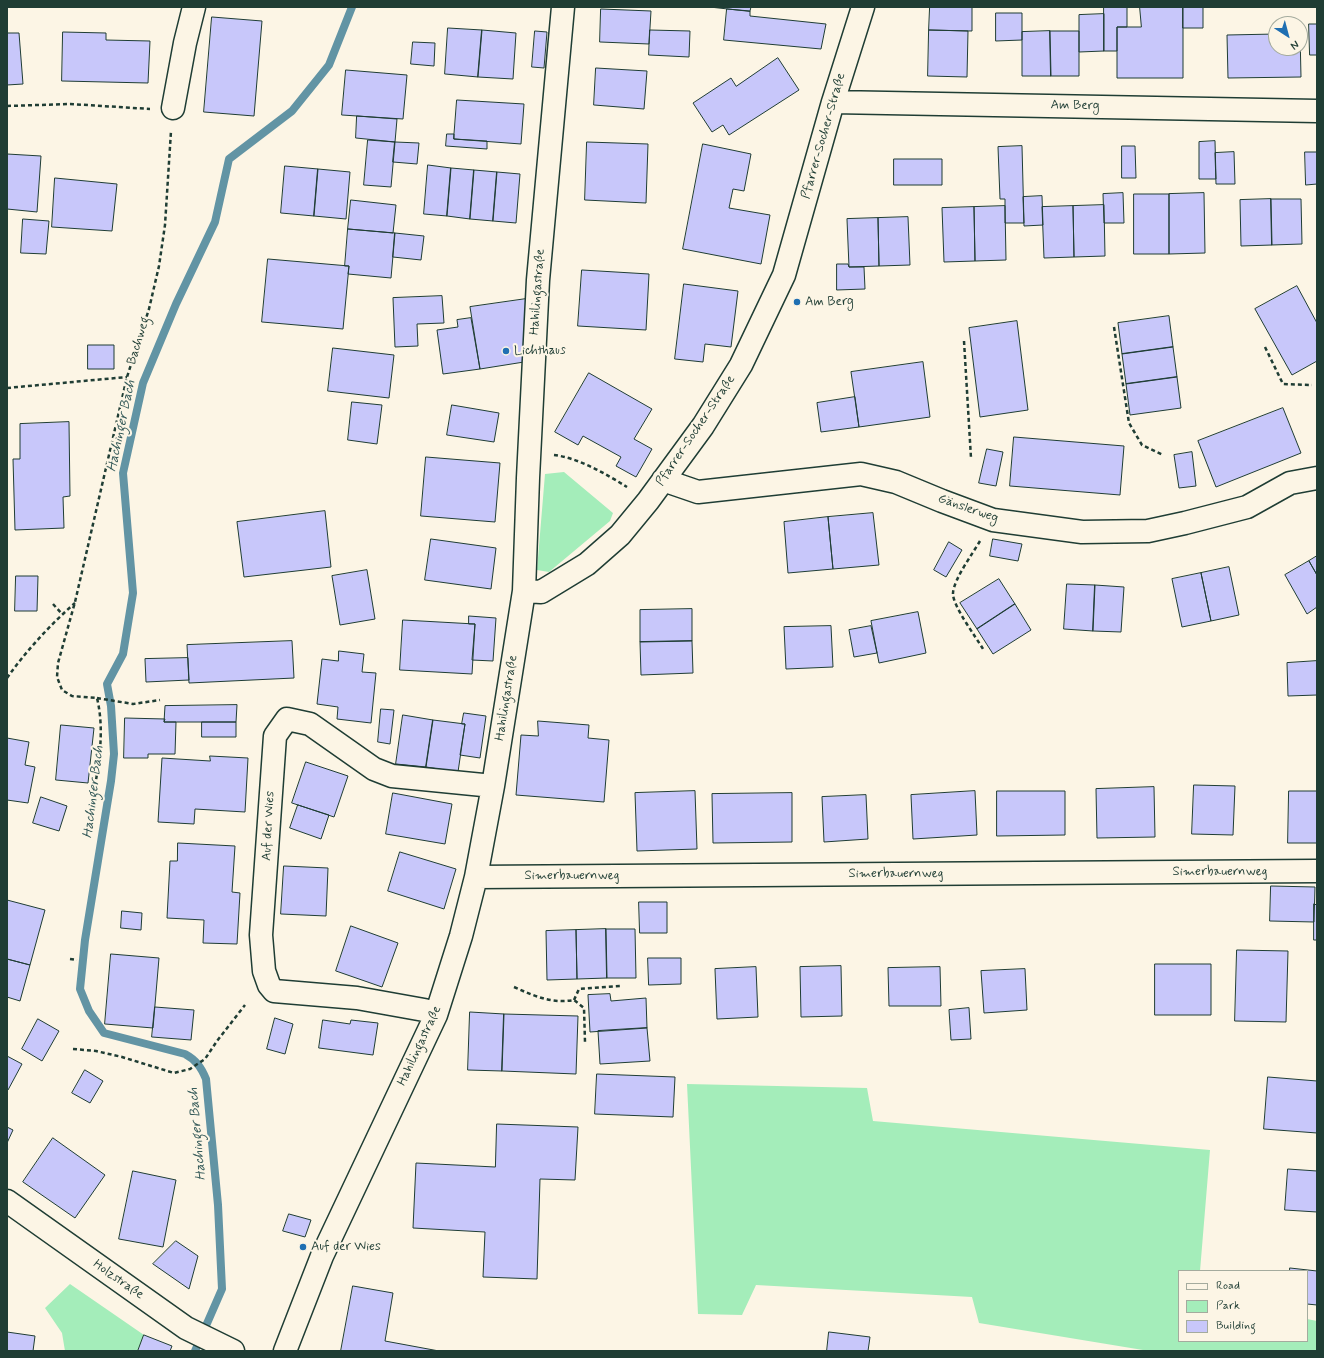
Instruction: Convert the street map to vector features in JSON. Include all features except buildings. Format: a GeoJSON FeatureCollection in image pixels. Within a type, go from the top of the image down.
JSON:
{"type":"FeatureCollection","features":[{"type":"Feature","properties":{"kind":"street"},"geometry":{"type":"LineString","coordinates":[[173,108],[185,43],[194,7]]}},
{"type":"Feature","properties":{"kind":"street","name":"Hahilingastraße"},"geometry":{"type":"LineString","coordinates":[[284,1351],[322,1256],[436,1015],[461,936],[476,877],[493,786],[524,591],[538,280],[563,7]]}},
{"type":"Feature","properties":{"kind":"street","name":"Pfarrer-Socher-Straße"},"geometry":{"type":"LineString","coordinates":[[524,591],[541,592],[587,564],[620,535],[648,501],[703,426],[741,365],[784,275],[833,102],[863,7]]}},
{"type":"Feature","properties":{"kind":"street","name":"Am Berg"},"geometry":{"type":"LineString","coordinates":[[833,102],[1317,111]]}},
{"type":"Feature","properties":{"kind":"street","name":"Gänslerweg"},"geometry":{"type":"LineString","coordinates":[[663,480],[698,492],[861,474],[896,482],[993,520],[1082,532],[1148,531],[1247,507],[1290,483],[1317,478]]}},
{"type":"Feature","properties":{"kind":"street","name":"Auf der Wies"},"geometry":{"type":"LineString","coordinates":[[436,1015],[424,1010],[358,998],[274,991],[269,986],[264,971],[261,935],[274,736],[287,719],[310,724],[374,769],[392,776],[493,786]]}},
{"type":"Feature","properties":{"kind":"street","name":"Simerbauernweg"},"geometry":{"type":"LineString","coordinates":[[476,877],[1317,871]]}},
{"type":"Feature","properties":{"kind":"street","name":"Holzstraße"},"geometry":{"type":"LineString","coordinates":[[7,1201],[186,1328],[233,1351]]}},
{"type":"Feature","properties":{"kind":"path"},"geometry":{"type":"LineString","coordinates":[[7,106],[70,104],[153,110],[173,108]]}},
{"type":"Feature","properties":{"kind":"path","name":"Bachweg"},"geometry":{"type":"LineString","coordinates":[[160,700],[133,704],[102,698],[72,696],[62,690],[57,677],[58,664],[75,602],[127,377],[149,309],[159,266],[165,225],[173,108]]}},
{"type":"Feature","properties":{"kind":"path"},"geometry":{"type":"LineString","coordinates":[[1114,327],[1129,424],[1142,445],[1163,455]]}},
{"type":"Feature","properties":{"kind":"path"},"geometry":{"type":"LineString","coordinates":[[964,341],[970,458]]}},
{"type":"Feature","properties":{"kind":"path"},"geometry":{"type":"LineString","coordinates":[[1265,347],[1283,384],[1312,385]]}},
{"type":"Feature","properties":{"kind":"path"},"geometry":{"type":"LineString","coordinates":[[7,388],[127,377]]}},
{"type":"Feature","properties":{"kind":"path"},"geometry":{"type":"LineString","coordinates":[[530,452],[565,457],[608,475],[648,501]]}},
{"type":"Feature","properties":{"kind":"path"},"geometry":{"type":"LineString","coordinates":[[983,649],[955,602],[953,593],[957,581],[993,520]]}},
{"type":"Feature","properties":{"kind":"path"},"geometry":{"type":"LineString","coordinates":[[7,678],[30,649],[75,602]]}},
{"type":"Feature","properties":{"kind":"path"},"geometry":{"type":"LineString","coordinates":[[53,604],[62,614]]}},
{"type":"Feature","properties":{"kind":"path"},"geometry":{"type":"LineString","coordinates":[[95,786],[100,757],[100,711],[97,698]]}},
{"type":"Feature","properties":{"kind":"path"},"geometry":{"type":"LineString","coordinates":[[70,959],[77,960]]}},
{"type":"Feature","properties":{"kind":"path"},"geometry":{"type":"LineString","coordinates":[[574,1000],[579,990],[620,986]]}},
{"type":"Feature","properties":{"kind":"path"},"geometry":{"type":"LineString","coordinates":[[514,987],[542,999],[562,1002],[574,1000],[584,1008],[585,1042]]}},
{"type":"Feature","properties":{"kind":"path"},"geometry":{"type":"LineString","coordinates":[[73,1049],[96,1051],[174,1073],[190,1068],[205,1059],[245,1005]]}},
{"type":"Feature","properties":{"kind":"green space"},"geometry":{"type":"Polygon","coordinates":[[[564,472],[613,513],[610,521],[549,572],[537,570],[545,474],[564,472]]]}},
{"type":"Feature","properties":{"kind":"green space"},"geometry":{"type":"Polygon","coordinates":[[[687,1084],[867,1088],[873,1121],[1210,1150],[1200,1270],[1178,1270],[1178,1342],[1308,1342],[1308,1319],[1317,1321],[1317,1351],[1149,1351],[979,1323],[972,1297],[756,1285],[742,1315],[698,1314],[687,1084]]]}},
{"type":"Feature","properties":{"kind":"green space"},"geometry":{"type":"Polygon","coordinates":[[[70,1284],[144,1335],[138,1351],[65,1351],[62,1333],[45,1308],[70,1284]]]}},
{"type":"Feature","properties":{"kind":"waterway","name":"Hachinger Bach"},"geometry":{"type":"LineString","coordinates":[[195,1351],[222,1289],[218,1205],[206,1079],[198,1064],[185,1054],[104,1033],[89,1011],[80,989],[85,940],[114,754],[111,706],[107,684],[123,654],[133,593],[123,473],[143,383],[176,304],[215,222],[229,159],[292,111],[329,65],[352,7]]}},
{"type":"Feature","properties":{"kind":"place","name":"Am Berg"},"geometry":{"type":"Point","coordinates":[797,302]}},
{"type":"Feature","properties":{"kind":"place","name":"Lichthaus"},"geometry":{"type":"Point","coordinates":[506,351]}},
{"type":"Feature","properties":{"kind":"place","name":"Auf der Wies"},"geometry":{"type":"Point","coordinates":[303,1247]}}]}
